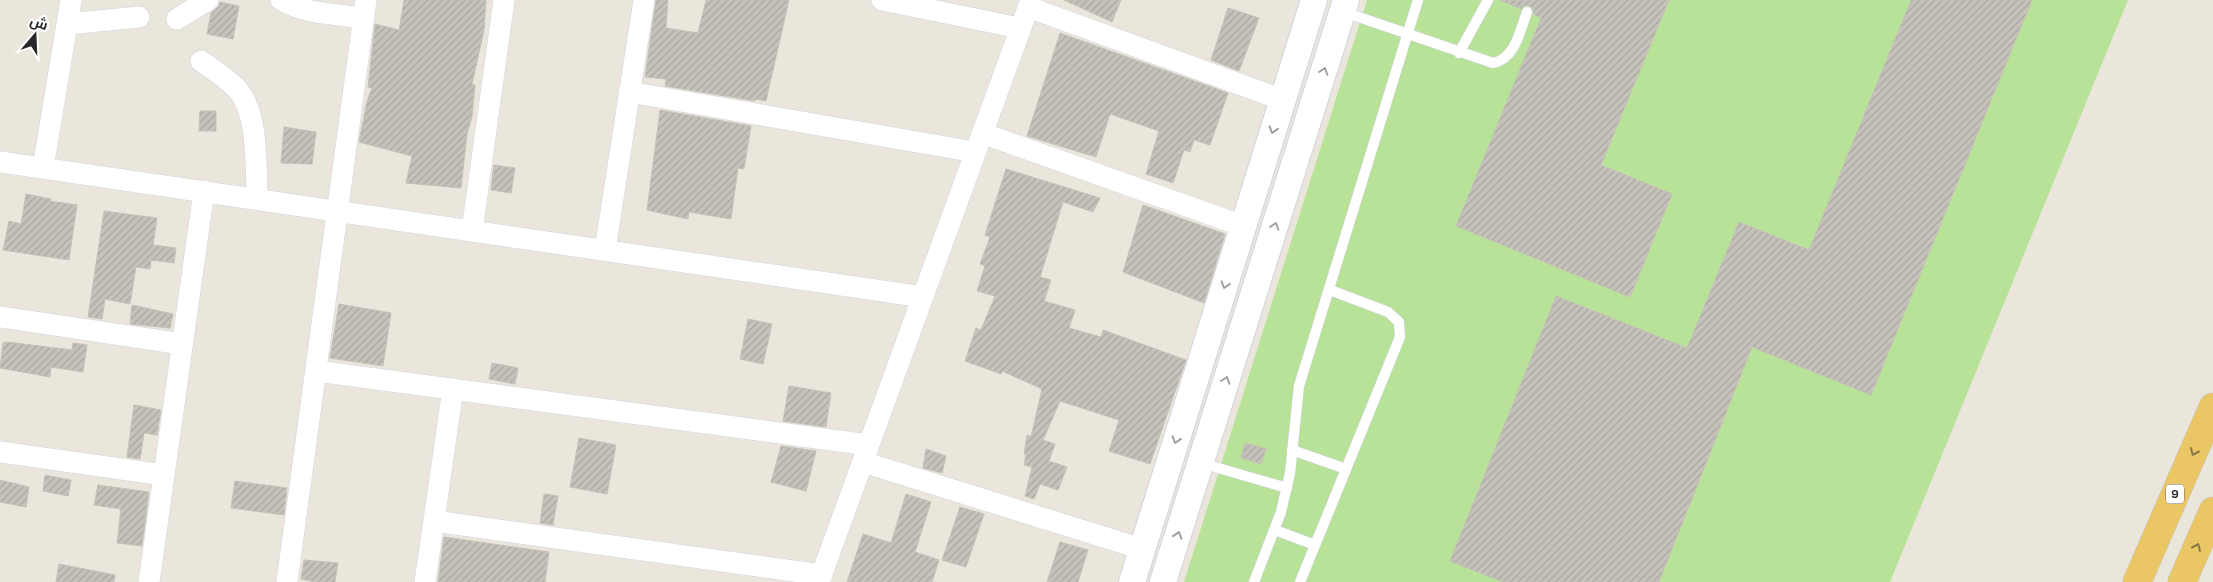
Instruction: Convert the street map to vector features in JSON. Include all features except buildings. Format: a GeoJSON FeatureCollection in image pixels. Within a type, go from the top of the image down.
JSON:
{"type":"FeatureCollection","features":[{"type":"Feature","properties":{"kind":"highway","name":"9"},"geometry":{"type":"LineString","coordinates":[[2137,582],[2213,407]]}},
{"type":"Feature","properties":{"kind":"highway"},"geometry":{"type":"LineString","coordinates":[[2182,582],[2213,511]]}},
{"type":"Feature","properties":{"kind":"street"},"geometry":{"type":"LineString","coordinates":[[43,168],[71,0]]}},
{"type":"Feature","properties":{"kind":"street"},"geometry":{"type":"LineString","coordinates":[[177,18],[208,0]]}},
{"type":"Feature","properties":{"kind":"street"},"geometry":{"type":"LineString","coordinates":[[281,0],[314,12],[365,9],[287,582]]}},
{"type":"Feature","properties":{"kind":"street"},"geometry":{"type":"LineString","coordinates":[[472,231],[504,0]]}},
{"type":"Feature","properties":{"kind":"street"},"geometry":{"type":"LineString","coordinates":[[605,250],[644,0]]}},
{"type":"Feature","properties":{"kind":"street"},"geometry":{"type":"LineString","coordinates":[[882,0],[1020,28]]}},
{"type":"Feature","properties":{"kind":"street"},"geometry":{"type":"LineString","coordinates":[[1132,582],[1314,0]]}},
{"type":"Feature","properties":{"kind":"street"},"geometry":{"type":"LineString","coordinates":[[434,522],[821,578],[1029,3],[1283,100]]}},
{"type":"Feature","properties":{"kind":"street"},"geometry":{"type":"LineString","coordinates":[[1163,582],[1344,6]]}},
{"type":"Feature","properties":{"kind":"street"},"geometry":{"type":"LineString","coordinates":[[67,24],[139,17]]}},
{"type":"Feature","properties":{"kind":"street"},"geometry":{"type":"LineString","coordinates":[[201,61],[237,88],[248,109],[255,141],[256,199]]}},
{"type":"Feature","properties":{"kind":"street"},"geometry":{"type":"LineString","coordinates":[[629,92],[979,143],[1244,226]]}},
{"type":"Feature","properties":{"kind":"street"},"geometry":{"type":"LineString","coordinates":[[0,162],[923,297]]}},
{"type":"Feature","properties":{"kind":"street"},"geometry":{"type":"LineString","coordinates":[[149,582],[204,191]]}},
{"type":"Feature","properties":{"kind":"street"},"geometry":{"type":"LineString","coordinates":[[0,317],[182,344]]}},
{"type":"Feature","properties":{"kind":"street"},"geometry":{"type":"LineString","coordinates":[[316,371],[453,390],[866,454],[1142,548]]}},
{"type":"Feature","properties":{"kind":"street"},"geometry":{"type":"LineString","coordinates":[[426,582],[453,390]]}},
{"type":"Feature","properties":{"kind":"street"},"geometry":{"type":"LineString","coordinates":[[0,452],[164,475]]}},
{"type":"Feature","properties":{"kind":"lane"},"geometry":{"type":"LineString","coordinates":[[1254,582],[1275,530],[1286,488],[1299,386],[1409,35],[1418,0]]}},
{"type":"Feature","properties":{"kind":"lane"},"geometry":{"type":"LineString","coordinates":[[1459,53],[1488,0]]}},
{"type":"Feature","properties":{"kind":"lane"},"geometry":{"type":"LineString","coordinates":[[1344,6],[1409,35],[1486,62],[1500,62],[1511,53],[1527,12]]}},
{"type":"Feature","properties":{"kind":"lane"},"geometry":{"type":"LineString","coordinates":[[1300,582],[1400,337],[1401,330],[1394,316],[1388,312],[1330,290]]}},
{"type":"Feature","properties":{"kind":"lane"},"geometry":{"type":"LineString","coordinates":[[1292,450],[1346,469]]}},
{"type":"Feature","properties":{"kind":"lane"},"geometry":{"type":"LineString","coordinates":[[1200,462],[1286,488]]}},
{"type":"Feature","properties":{"kind":"lane"},"geometry":{"type":"LineString","coordinates":[[1275,530],[1315,545]]}},
{"type":"Feature","properties":{"kind":"green space"},"geometry":{"type":"Polygon","coordinates":[[[1367,0],[2128,0],[1890,582],[1184,582],[1367,0]]]}}]}
